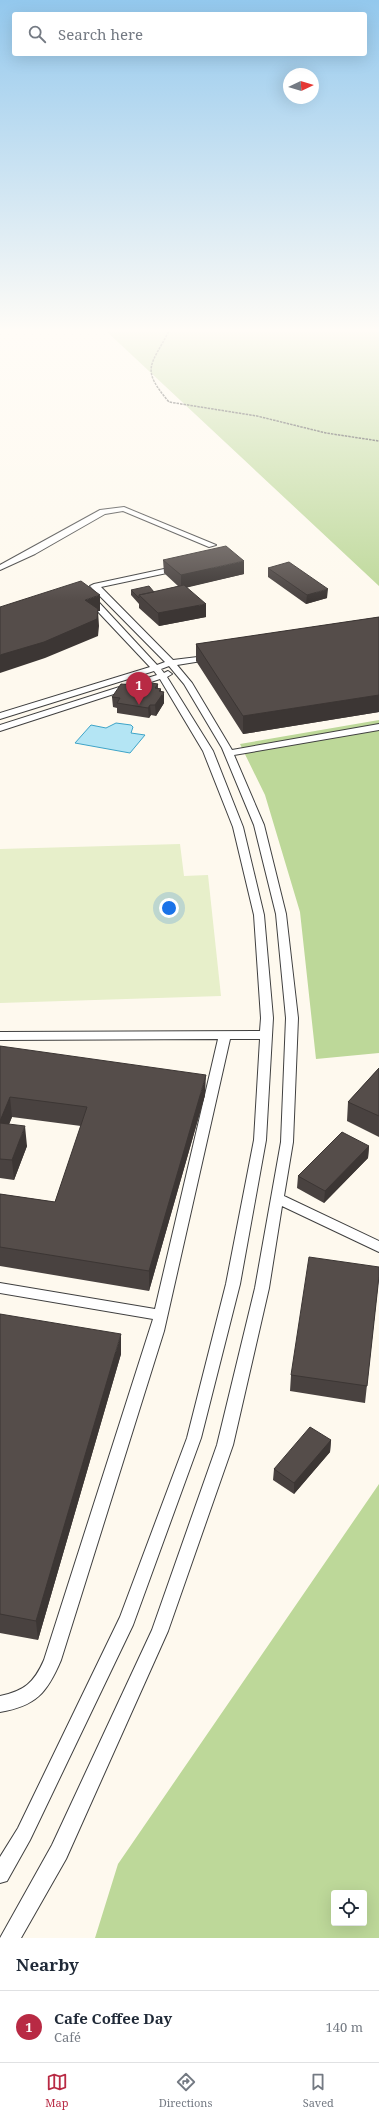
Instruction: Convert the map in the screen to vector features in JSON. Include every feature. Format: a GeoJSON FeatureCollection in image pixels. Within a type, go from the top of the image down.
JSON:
{"type":"FeatureCollection","features":[{"type":"Feature","properties":{"kind":"lane"},"geometry":{"type":"LineString","coordinates":[[0,568],[32,552],[103,512],[124,509],[212,545]]}},
{"type":"Feature","properties":{"kind":"lane"},"geometry":{"type":"LineString","coordinates":[[10,1938],[59,1852],[160,1631],[225,1445],[262,1288],[287,1142],[292,1018],[281,914],[259,825],[229,754],[188,683],[175,667],[100,590],[94,586],[188,566]]}},
{"type":"Feature","properties":{"kind":"lane"},"geometry":{"type":"LineString","coordinates":[[0,1874],[24,1834],[127,1619],[194,1438],[233,1284],[260,1140],[267,1018],[259,915],[238,826],[208,751],[159,672],[86,595],[78,597]]}},
{"type":"Feature","properties":{"kind":"lane"},"geometry":{"type":"LineString","coordinates":[[0,716],[217,656]]}},
{"type":"Feature","properties":{"kind":"lane"},"geometry":{"type":"LineString","coordinates":[[0,728],[159,672]]}},
{"type":"Feature","properties":{"kind":"lane"},"geometry":{"type":"LineString","coordinates":[[0,716],[12,724]]}},
{"type":"Feature","properties":{"kind":"lane"},"geometry":{"type":"LineString","coordinates":[[229,754],[379,727]]}},
{"type":"Feature","properties":{"kind":"lane"},"geometry":{"type":"LineString","coordinates":[[0,1704],[14,1703],[32,1695],[44,1680],[61,1635],[160,1315],[225,1035]]}},
{"type":"Feature","properties":{"kind":"lane"},"geometry":{"type":"LineString","coordinates":[[0,1036],[266,1035]]}},
{"type":"Feature","properties":{"kind":"lane"},"geometry":{"type":"LineString","coordinates":[[277,1198],[379,1247]]}},
{"type":"Feature","properties":{"kind":"lane"},"geometry":{"type":"LineString","coordinates":[[0,1288],[160,1315]]}},
{"type":"Feature","properties":{"kind":"path"},"geometry":{"type":"LineString","coordinates":[[271,419],[326,433],[379,441]]}},
{"type":"Feature","properties":{"kind":"green space"},"geometry":{"type":"Polygon","coordinates":[[[201,419],[379,419],[379,586],[201,419]]]}},
{"type":"Feature","properties":{"kind":"green space"},"geometry":{"type":"Polygon","coordinates":[[[379,720],[379,1053],[316,1059],[300,912],[265,795],[240,744],[379,720]]]}},
{"type":"Feature","properties":{"kind":"green space"},"geometry":{"type":"Polygon","coordinates":[[[180,844],[184,876],[208,875],[221,996],[0,1003],[0,849],[180,844]]]}},
{"type":"Feature","properties":{"kind":"green space"},"geometry":{"type":"Polygon","coordinates":[[[379,1484],[379,1938],[95,1938],[118,1864],[379,1484]]]}},
{"type":"Feature","properties":{"kind":"water"},"geometry":{"type":"Polygon","coordinates":[[[116,723],[131,725],[133,727],[131,733],[145,735],[130,753],[75,743],[91,725],[106,728],[116,723]]]}},
{"type":"Feature","properties":{"kind":"building"},"geometry":{"type":"Polygon","coordinates":[[[226,546],[244,561],[181,575],[163,560],[226,546]]]}},
{"type":"Feature","properties":{"kind":"building"},"geometry":{"type":"Polygon","coordinates":[[[289,562],[328,589],[307,595],[268,568],[289,562]]]}},
{"type":"Feature","properties":{"kind":"building"},"geometry":{"type":"Polygon","coordinates":[[[81,581],[100,595],[85,600],[98,609],[97,619],[44,642],[0,655],[0,607],[81,581]]]}},
{"type":"Feature","properties":{"kind":"building"},"geometry":{"type":"Polygon","coordinates":[[[184,585],[206,604],[158,613],[139,595],[184,585]]]}},
{"type":"Feature","properties":{"kind":"building"},"geometry":{"type":"Polygon","coordinates":[[[149,586],[154,592],[139,595],[139,598],[131,590],[149,586]]]}},
{"type":"Feature","properties":{"kind":"building"},"geometry":{"type":"Polygon","coordinates":[[[379,617],[379,695],[243,716],[196,644],[379,617]]]}},
{"type":"Feature","properties":{"kind":"building"},"geometry":{"type":"Polygon","coordinates":[[[139,681],[158,684],[155,688],[161,689],[159,691],[164,692],[155,705],[150,705],[148,708],[117,703],[120,698],[112,697],[121,684],[137,685],[139,681]]]}},
{"type":"Feature","properties":{"kind":"building"},"geometry":{"type":"Polygon","coordinates":[[[0,1046],[206,1075],[149,1271],[0,1247],[0,1194],[55,1202],[87,1107],[10,1097],[0,1121],[0,1046]]]}},
{"type":"Feature","properties":{"kind":"building"},"geometry":{"type":"Polygon","coordinates":[[[379,1068],[379,1116],[348,1102],[379,1068]]]}},
{"type":"Feature","properties":{"kind":"building"},"geometry":{"type":"Polygon","coordinates":[[[0,1123],[25,1126],[12,1160],[0,1159],[0,1123]]]}},
{"type":"Feature","properties":{"kind":"building"},"geometry":{"type":"Polygon","coordinates":[[[342,1132],[369,1146],[325,1191],[298,1176],[342,1132]]]}},
{"type":"Feature","properties":{"kind":"building"},"geometry":{"type":"Polygon","coordinates":[[[309,1257],[379,1267],[367,1386],[291,1375],[309,1257]]]}},
{"type":"Feature","properties":{"kind":"building"},"geometry":{"type":"Polygon","coordinates":[[[0,1314],[121,1334],[36,1621],[0,1614],[0,1314]]]}},
{"type":"Feature","properties":{"kind":"building"},"geometry":{"type":"Polygon","coordinates":[[[310,1427],[331,1440],[294,1483],[274,1469],[310,1427]]]}},
{"type":"Feature","properties":{"kind":"place","name":"Cafe Coffee Day"},"geometry":{"type":"Point","coordinates":[139,705]}}]}
